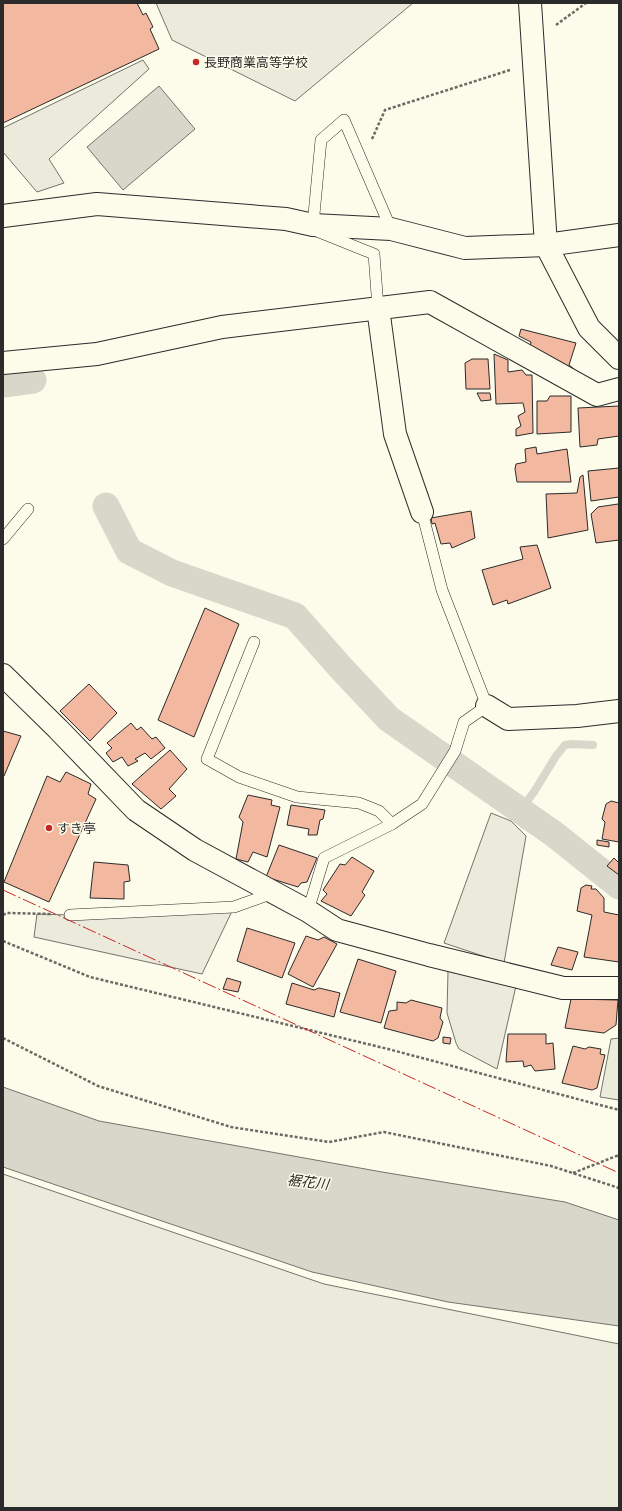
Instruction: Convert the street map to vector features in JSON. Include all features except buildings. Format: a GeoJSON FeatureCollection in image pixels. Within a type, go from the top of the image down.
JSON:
{"type":"FeatureCollection","features":[{"type":"Feature","properties":{"kind":"street"},"geometry":{"type":"LineString","coordinates":[[530,3],[546,245],[589,328],[619,358]]}},
{"type":"Feature","properties":{"kind":"street"},"geometry":{"type":"LineString","coordinates":[[3,216],[97,204],[286,219],[312,225],[391,229],[465,248],[546,245],[619,235]]}},
{"type":"Feature","properties":{"kind":"street"},"geometry":{"type":"LineString","coordinates":[[3,363],[97,354],[222,327],[430,302],[597,395],[619,389]]}},
{"type":"Feature","properties":{"kind":"street"},"geometry":{"type":"LineString","coordinates":[[378,308],[395,434],[422,512]]}},
{"type":"Feature","properties":{"kind":"street"},"geometry":{"type":"LineString","coordinates":[[3,675],[136,810],[195,850],[308,911],[337,930],[429,955],[562,988],[619,988]]}},
{"type":"Feature","properties":{"kind":"street"},"geometry":{"type":"LineString","coordinates":[[487,706],[508,719],[577,716],[619,711]]}},
{"type":"Feature","properties":{"kind":"lane"},"geometry":{"type":"LineString","coordinates":[[312,225],[321,140],[344,120],[391,229]]}},
{"type":"Feature","properties":{"kind":"lane"},"geometry":{"type":"LineString","coordinates":[[286,219],[374,254],[378,308]]}},
{"type":"Feature","properties":{"kind":"lane"},"geometry":{"type":"LineString","coordinates":[[3,539],[28,509]]}},
{"type":"Feature","properties":{"kind":"lane"},"geometry":{"type":"LineString","coordinates":[[308,911],[324,858],[392,824],[422,804],[455,751],[464,722],[487,706],[442,590],[422,512]]}},
{"type":"Feature","properties":{"kind":"lane"},"geometry":{"type":"LineString","coordinates":[[254,642],[207,759],[239,777],[297,797],[359,803],[379,811],[392,824]]}},
{"type":"Feature","properties":{"kind":"lane"},"geometry":{"type":"LineString","coordinates":[[70,915],[234,907],[274,893]]}},
{"type":"Feature","properties":{"kind":"path"},"geometry":{"type":"LineString","coordinates":[[362,163],[385,110],[533,52],[586,3]]}},
{"type":"Feature","properties":{"kind":"path"},"geometry":{"type":"LineString","coordinates":[[3,915],[7,913],[70,915]]}},
{"type":"Feature","properties":{"kind":"path"},"geometry":{"type":"LineString","coordinates":[[3,940],[90,977],[388,1049],[619,1110]]}},
{"type":"Feature","properties":{"kind":"path"},"geometry":{"type":"LineString","coordinates":[[3,1038],[98,1086],[231,1127],[329,1142],[384,1132],[551,1166],[619,1188]]}},
{"type":"Feature","properties":{"kind":"path"},"geometry":{"type":"LineString","coordinates":[[572,1173],[619,1155]]}},
{"type":"Feature","properties":{"kind":"shaded area"},"geometry":{"type":"Polygon","coordinates":[[[156,3],[413,3],[295,101],[172,40],[156,3]]]}},
{"type":"Feature","properties":{"kind":"shaded area"},"geometry":{"type":"Polygon","coordinates":[[[143,60],[149,69],[49,159],[64,183],[37,192],[3,152],[3,128],[143,60]]]}},
{"type":"Feature","properties":{"kind":"shaded area"},"geometry":{"type":"Polygon","coordinates":[[[491,813],[511,821],[526,836],[504,963],[444,943],[491,813]]]}},
{"type":"Feature","properties":{"kind":"shaded area"},"geometry":{"type":"Polygon","coordinates":[[[234,907],[202,974],[34,937],[37,914],[70,915],[234,907]]]}},
{"type":"Feature","properties":{"kind":"shaded area"},"geometry":{"type":"Polygon","coordinates":[[[448,971],[516,986],[497,1069],[459,1049],[456,1043],[447,1013],[448,971]]]}},
{"type":"Feature","properties":{"kind":"shaded area"},"geometry":{"type":"Polygon","coordinates":[[[619,1038],[619,1100],[600,1097],[611,1039],[619,1038]]]}},
{"type":"Feature","properties":{"kind":"shaded area"},"geometry":{"type":"Polygon","coordinates":[[[3,1174],[324,1284],[619,1344],[619,1508],[3,1508],[3,1174]]]}},
{"type":"Feature","properties":{"kind":"water"},"geometry":{"type":"Polygon","coordinates":[[[159,86],[195,129],[123,190],[87,147],[159,86]]]}},
{"type":"Feature","properties":{"kind":"water","name":"裾花川"},"geometry":{"type":"Polygon","coordinates":[[[3,1087],[99,1121],[382,1172],[565,1202],[619,1220],[619,1326],[448,1302],[312,1272],[3,1167],[3,1087]]]}},
{"type":"Feature","properties":{"kind":"waterway"},"geometry":{"type":"LineString","coordinates":[[3,384],[33,380]]}},
{"type":"Feature","properties":{"kind":"waterway"},"geometry":{"type":"LineString","coordinates":[[106,506],[129,551],[172,573],[295,616],[389,719],[554,834],[619,886]]}},
{"type":"Feature","properties":{"kind":"waterway"},"geometry":{"type":"LineString","coordinates":[[520,810],[534,792],[556,756],[565,745],[593,745]]}},
{"type":"Feature","properties":{"kind":"power"},"geometry":{"type":"LineString","coordinates":[[3,890],[619,1173]]}},
{"type":"Feature","properties":{"kind":"place","name":"長野商業高等学校"},"geometry":{"type":"Point","coordinates":[196,62]}},
{"type":"Feature","properties":{"kind":"place","name":"すき亭"},"geometry":{"type":"Point","coordinates":[49,828]}}]}
